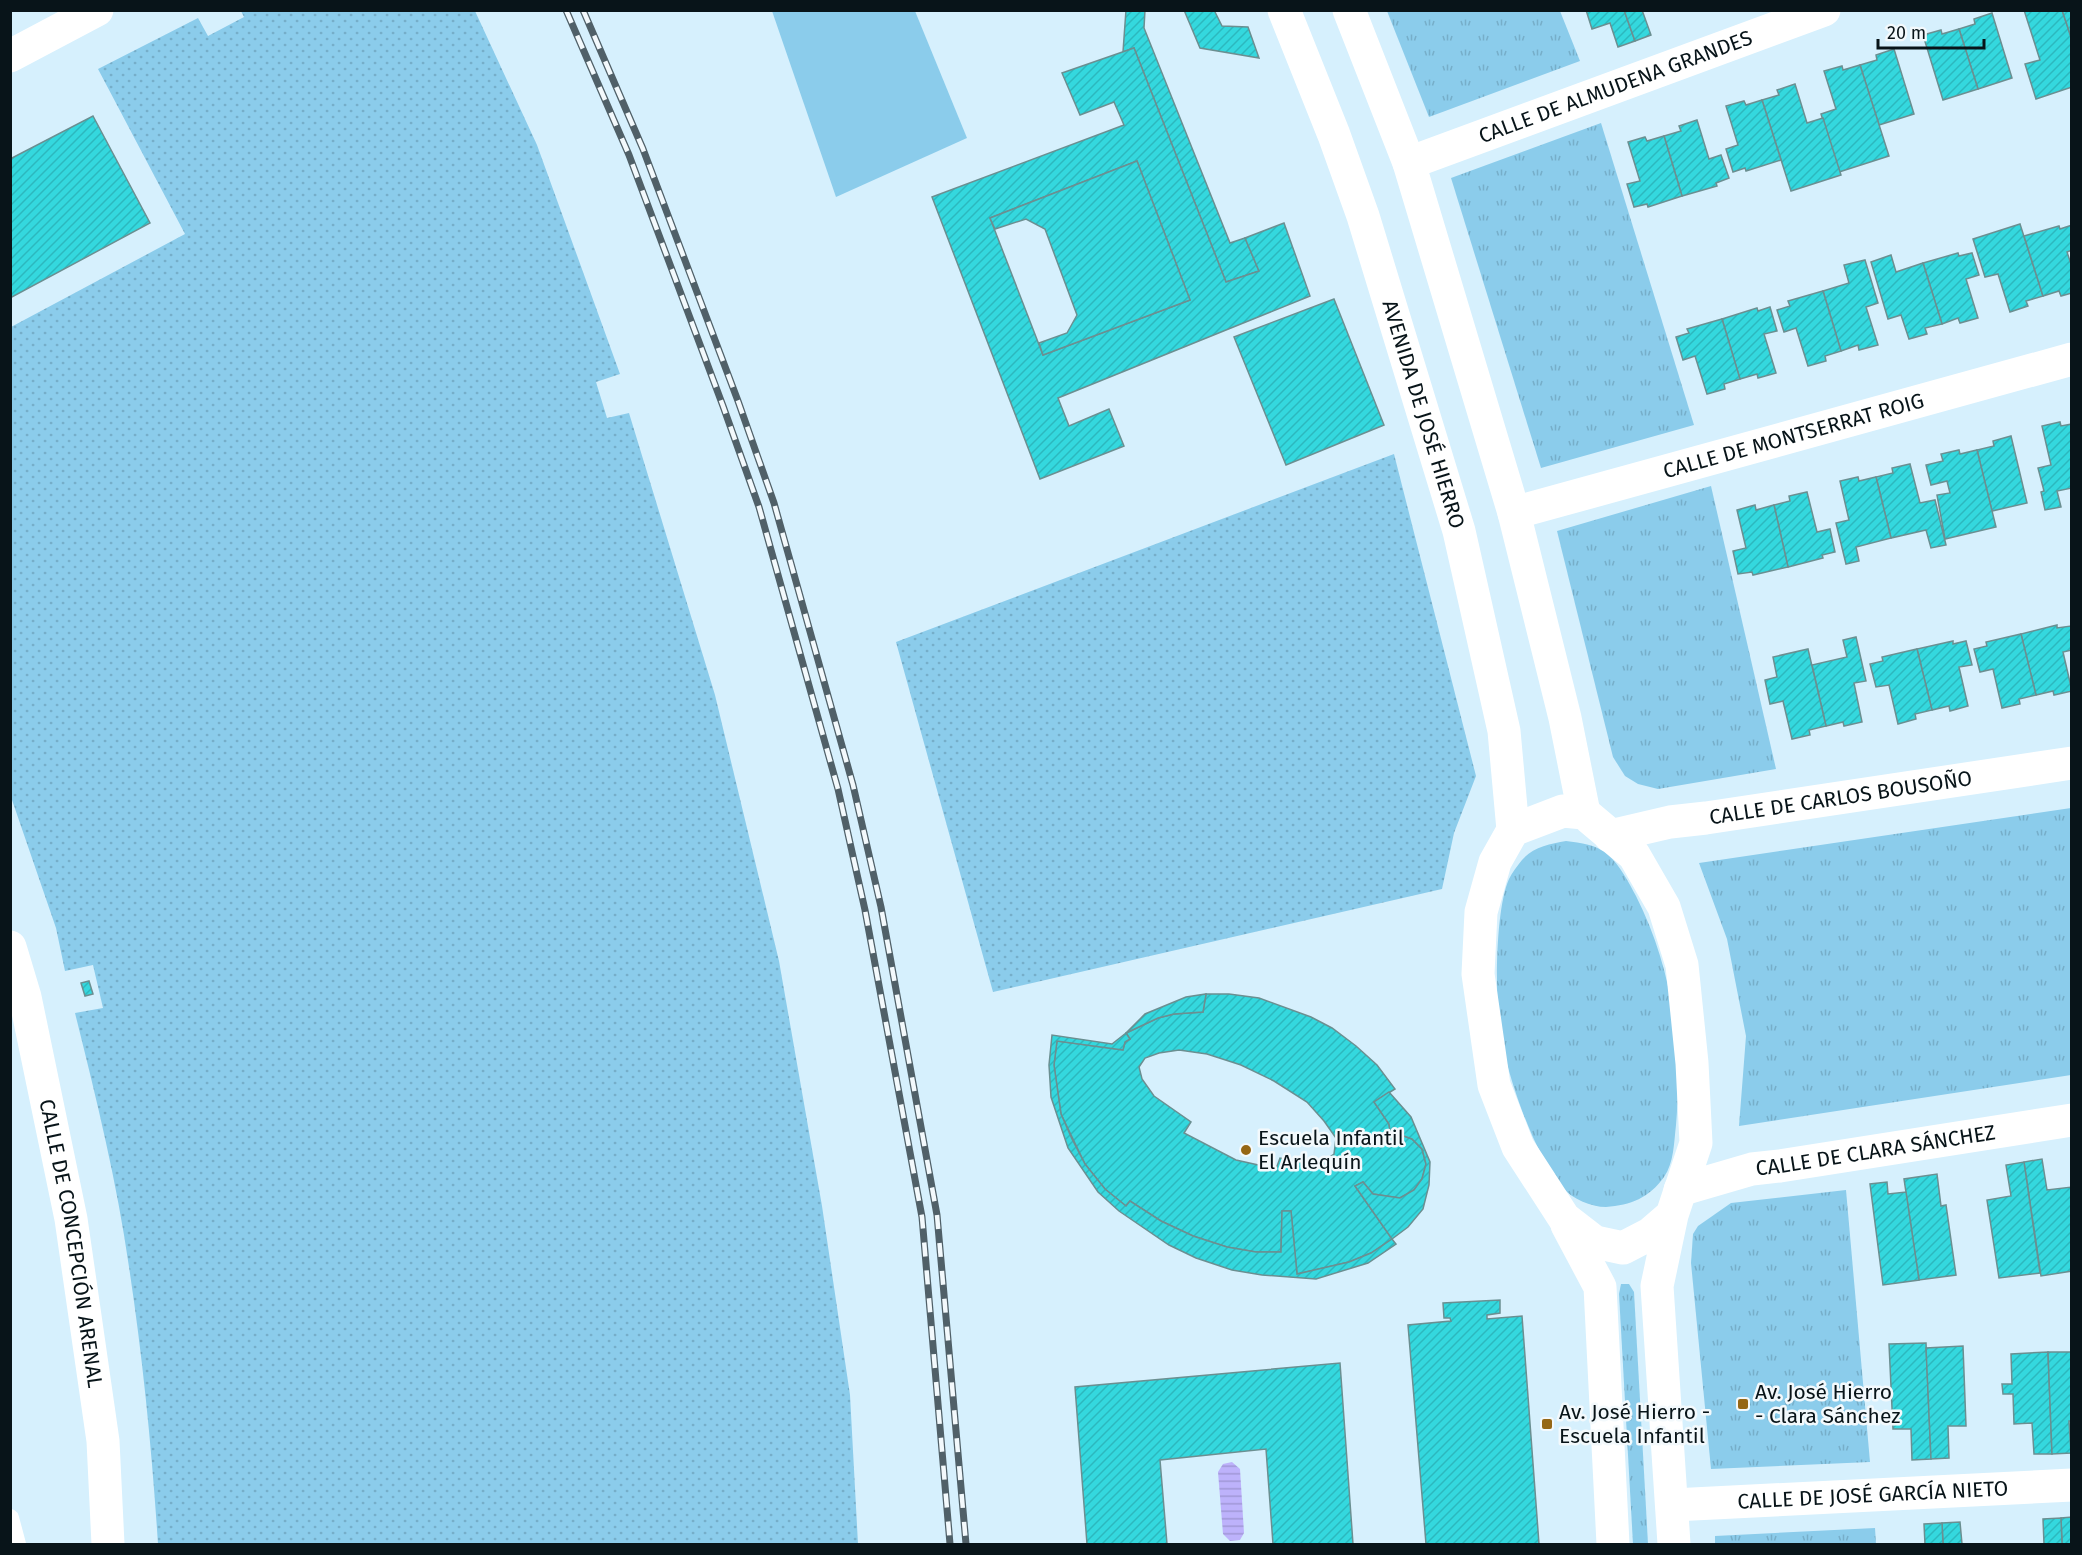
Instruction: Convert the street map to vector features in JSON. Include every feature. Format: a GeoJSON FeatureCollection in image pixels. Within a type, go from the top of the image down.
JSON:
{"type":"FeatureCollection","features":[{"type":"Feature","properties":{"kind":"street"},"geometry":{"type":"LineString","coordinates":[[10,56],[96,10]]}},
{"type":"Feature","properties":{"kind":"street","name":"AVENIDA DE JOSÉ HIERRO"},"geometry":{"type":"LineString","coordinates":[[1284,10],[1334,135],[1363,216],[1459,531],[1504,731],[1513,830]]}},
{"type":"Feature","properties":{"kind":"street"},"geometry":{"type":"LineString","coordinates":[[1349,10],[1409,163],[1514,513],[1565,718],[1584,813]]}},
{"type":"Feature","properties":{"kind":"street","name":"CALLE DE ALMUDENA GRANDES"},"geometry":{"type":"LineString","coordinates":[[1409,163],[1824,10]]}},
{"type":"Feature","properties":{"kind":"street","name":"CALLE DE MONTSERRAT ROIG"},"geometry":{"type":"LineString","coordinates":[[1514,513],[2072,358]]}},
{"type":"Feature","properties":{"kind":"street","name":"CALLE DE CARLOS BOUSOÑO"},"geometry":{"type":"LineString","coordinates":[[1611,836],[1670,822],[2072,763]]}},
{"type":"Feature","properties":{"kind":"street"},"geometry":{"type":"LineString","coordinates":[[1613,1545],[1600,1287],[1564,1218],[1518,1147],[1494,1085],[1478,974],[1481,912],[1496,862],[1513,830],[1563,811],[1584,813],[1634,855],[1664,907],[1682,965],[1692,1063],[1696,1143],[1676,1202],[1657,1286],[1674,1545]]}},
{"type":"Feature","properties":{"kind":"street","name":"CALLE DE CONCEPCIÓN ARENAL"},"geometry":{"type":"LineString","coordinates":[[10,947],[25,997],[71,1219],[103,1440],[108,1545]]}},
{"type":"Feature","properties":{"kind":"street","name":"CALLE DE CLARA SÁNCHEZ"},"geometry":{"type":"LineString","coordinates":[[1676,1202],[1752,1169],[2072,1120]]}},
{"type":"Feature","properties":{"kind":"street"},"geometry":{"type":"LineString","coordinates":[[1564,1218],[1594,1242],[1623,1248],[1650,1234],[1676,1202]]}},
{"type":"Feature","properties":{"kind":"street","name":"CALLE DE JOSÉ GARCÍA NIETO"},"geometry":{"type":"LineString","coordinates":[[1673,1505],[2072,1485]]}},
{"type":"Feature","properties":{"kind":"lane"},"geometry":{"type":"LineString","coordinates":[[10,1518],[16,1545]]}},
{"type":"Feature","properties":{"kind":"green space"},"geometry":{"type":"Polygon","coordinates":[[[241,11],[475,11],[537,145],[620,374],[596,382],[607,418],[629,413],[715,695],[779,961],[822,1206],[850,1395],[858,1544],[158,1544],[143,1371],[124,1235],[105,1140],[75,1013],[103,1008],[93,965],[65,971],[56,928],[11,797],[11,327],[185,234],[98,69],[198,18],[208,36],[244,17],[241,11]]]}},
{"type":"Feature","properties":{"kind":"green space"},"geometry":{"type":"Polygon","coordinates":[[[772,11],[915,11],[967,138],[836,197],[772,11]]]}},
{"type":"Feature","properties":{"kind":"green space"},"geometry":{"type":"Polygon","coordinates":[[[1387,11],[1560,11],[1580,61],[1429,117],[1387,11]]]}},
{"type":"Feature","properties":{"kind":"green space"},"geometry":{"type":"Polygon","coordinates":[[[1601,123],[1694,425],[1541,468],[1451,178],[1601,123]]]}},
{"type":"Feature","properties":{"kind":"green space"},"geometry":{"type":"Polygon","coordinates":[[[1394,454],[1476,776],[1454,833],[1442,889],[993,992],[896,642],[1394,454]]]}},
{"type":"Feature","properties":{"kind":"green space"},"geometry":{"type":"Polygon","coordinates":[[[1711,486],[1776,769],[1658,789],[1638,784],[1625,776],[1613,757],[1557,531],[1711,486]]]}},
{"type":"Feature","properties":{"kind":"green space"},"geometry":{"type":"Polygon","coordinates":[[[2071,808],[2071,1075],[1739,1126],[1746,1036],[1727,939],[1699,863],[2071,808]]]}},
{"type":"Feature","properties":{"kind":"green space"},"geometry":{"type":"Polygon","coordinates":[[[1566,841],[1598,848],[1612,859],[1624,874],[1648,923],[1658,951],[1666,979],[1676,1037],[1678,1095],[1670,1165],[1664,1177],[1646,1195],[1615,1206],[1594,1206],[1576,1199],[1562,1187],[1552,1173],[1541,1155],[1523,1113],[1500,1032],[1497,977],[1504,893],[1509,879],[1526,856],[1537,849],[1566,841]]]}},
{"type":"Feature","properties":{"kind":"green space"},"geometry":{"type":"Polygon","coordinates":[[[1846,1190],[1870,1462],[1711,1469],[1691,1263],[1693,1234],[1698,1226],[1731,1203],[1846,1190]]]}},
{"type":"Feature","properties":{"kind":"green space"},"geometry":{"type":"Polygon","coordinates":[[[1621,1284],[1629,1284],[1634,1292],[1648,1544],[1633,1544],[1619,1294],[1621,1284]]]}},
{"type":"Feature","properties":{"kind":"green space"},"geometry":{"type":"Polygon","coordinates":[[[1875,1528],[1876,1544],[1715,1544],[1715,1536],[1875,1528]]]}},
{"type":"Feature","properties":{"kind":"shaded area"},"geometry":{"type":"Polygon","coordinates":[[[1232,1462],[1240,1469],[1244,1533],[1240,1540],[1230,1541],[1223,1534],[1218,1472],[1223,1464],[1232,1462]]]}},
{"type":"Feature","properties":{"kind":"building"},"geometry":{"type":"Polygon","coordinates":[[[1126,10],[1145,10],[1144,28],[1230,243],[1245,238],[1259,271],[1226,282],[1134,48],[1123,52],[1126,10]]]}},
{"type":"Feature","properties":{"kind":"building"},"geometry":{"type":"Polygon","coordinates":[[[1184,10],[1214,10],[1222,26],[1248,27],[1259,58],[1200,48],[1184,10]]]}},
{"type":"Feature","properties":{"kind":"building"},"geometry":{"type":"Polygon","coordinates":[[[1586,10],[1624,10],[1635,41],[1618,47],[1610,23],[1592,29],[1586,10]]]}},
{"type":"Feature","properties":{"kind":"building"},"geometry":{"type":"Polygon","coordinates":[[[1624,10],[1642,10],[1651,35],[1635,41],[1624,10]]]}},
{"type":"Feature","properties":{"kind":"building"},"geometry":{"type":"Polygon","coordinates":[[[2024,10],[2062,10],[2072,40],[2072,87],[2036,99],[2025,64],[2040,60],[2024,10]]]}},
{"type":"Feature","properties":{"kind":"building"},"geometry":{"type":"Polygon","coordinates":[[[2062,10],[2072,10],[2072,40],[2062,10]]]}},
{"type":"Feature","properties":{"kind":"building"},"geometry":{"type":"Polygon","coordinates":[[[1992,13],[2012,78],[1978,89],[1959,29],[1975,24],[1974,19],[1992,13]]]}},
{"type":"Feature","properties":{"kind":"building"},"geometry":{"type":"Polygon","coordinates":[[[1959,29],[1978,89],[1943,100],[1923,35],[1941,30],[1942,34],[1959,29]]]}},
{"type":"Feature","properties":{"kind":"building"},"geometry":{"type":"Polygon","coordinates":[[[1134,48],[1226,282],[1259,271],[1245,238],[1284,223],[1310,296],[1058,398],[1069,426],[1109,409],[1124,446],[1040,479],[932,197],[1124,125],[1114,102],[1080,115],[1062,73],[1134,48]],[[1137,161],[990,218],[1043,355],[1190,300],[1137,161]]]}},
{"type":"Feature","properties":{"kind":"building"},"geometry":{"type":"Polygon","coordinates":[[[1894,49],[1914,114],[1879,125],[1860,65],[1877,60],[1876,55],[1894,49]]]}},
{"type":"Feature","properties":{"kind":"building"},"geometry":{"type":"Polygon","coordinates":[[[1860,65],[1889,156],[1839,172],[1821,114],[1836,109],[1824,71],[1842,66],[1843,70],[1860,65]]]}},
{"type":"Feature","properties":{"kind":"building"},"geometry":{"type":"Polygon","coordinates":[[[1795,84],[1807,123],[1823,118],[1841,175],[1791,191],[1762,100],[1779,95],[1777,90],[1795,84]]]}},
{"type":"Feature","properties":{"kind":"building"},"geometry":{"type":"Polygon","coordinates":[[[1762,100],[1781,160],[1746,171],[1745,168],[1733,172],[1726,149],[1738,145],[1726,106],[1744,101],[1746,105],[1762,100]]]}},
{"type":"Feature","properties":{"kind":"building"},"geometry":{"type":"Polygon","coordinates":[[[93,116],[150,223],[10,298],[10,159],[93,116]]]}},
{"type":"Feature","properties":{"kind":"building"},"geometry":{"type":"Polygon","coordinates":[[[1697,120],[1709,159],[1721,155],[1729,178],[1716,183],[1717,186],[1682,196],[1664,136],[1681,131],[1679,126],[1697,120]]]}},
{"type":"Feature","properties":{"kind":"building"},"geometry":{"type":"Polygon","coordinates":[[[1664,136],[1682,196],[1648,207],[1647,204],[1634,207],[1627,184],[1640,181],[1628,142],[1645,137],[1647,141],[1664,136]]]}},
{"type":"Feature","properties":{"kind":"building"},"geometry":{"type":"Polygon","coordinates":[[[1137,161],[1190,300],[1043,355],[1039,343],[1067,333],[1077,315],[1045,229],[1026,219],[995,229],[990,218],[1137,161]]]}},
{"type":"Feature","properties":{"kind":"building"},"geometry":{"type":"Polygon","coordinates":[[[2020,224],[2043,296],[2026,301],[2028,306],[2010,312],[1998,274],[1985,277],[1973,239],[2020,224]]]}},
{"type":"Feature","properties":{"kind":"building"},"geometry":{"type":"Polygon","coordinates":[[[2072,225],[2072,250],[2067,252],[2072,267],[2072,293],[2061,296],[2059,291],[2043,296],[2024,236],[2059,226],[2060,229],[2072,225]]]}},
{"type":"Feature","properties":{"kind":"building"},"geometry":{"type":"Polygon","coordinates":[[[1958,253],[1959,256],[1972,253],[1979,275],[1966,279],[1978,318],[1960,323],[1958,318],[1942,324],[1923,263],[1958,253]]]}},
{"type":"Feature","properties":{"kind":"building"},"geometry":{"type":"Polygon","coordinates":[[[1891,255],[1896,272],[1923,263],[1942,324],[1925,328],[1927,334],[1909,339],[1901,315],[1888,319],[1871,262],[1891,255]]]}},
{"type":"Feature","properties":{"kind":"building"},"geometry":{"type":"Polygon","coordinates":[[[1865,260],[1878,303],[1866,307],[1878,345],[1859,350],[1858,345],[1841,351],[1823,291],[1849,283],[1844,265],[1865,260]]]}},
{"type":"Feature","properties":{"kind":"building"},"geometry":{"type":"Polygon","coordinates":[[[1823,291],[1841,351],[1825,356],[1826,361],[1808,366],[1796,328],[1784,332],[1777,310],[1790,306],[1788,301],[1823,291]]]}},
{"type":"Feature","properties":{"kind":"building"},"geometry":{"type":"Polygon","coordinates":[[[1334,299],[1384,425],[1286,465],[1234,337],[1334,299]]]}},
{"type":"Feature","properties":{"kind":"building"},"geometry":{"type":"Polygon","coordinates":[[[1770,307],[1777,331],[1764,334],[1776,373],[1758,378],[1757,374],[1740,379],[1722,319],[1757,308],[1758,311],[1770,307]]]}},
{"type":"Feature","properties":{"kind":"building"},"geometry":{"type":"Polygon","coordinates":[[[1722,319],[1740,379],[1724,384],[1725,389],[1707,394],[1695,356],[1683,360],[1676,337],[1689,333],[1687,329],[1722,319]]]}},
{"type":"Feature","properties":{"kind":"building"},"geometry":{"type":"Polygon","coordinates":[[[2060,422],[2061,426],[2072,424],[2072,488],[2057,491],[2061,507],[2045,510],[2041,492],[2044,491],[2038,468],[2051,465],[2042,426],[2060,422]]]}},
{"type":"Feature","properties":{"kind":"building"},"geometry":{"type":"Polygon","coordinates":[[[2011,436],[2027,503],[1992,511],[1977,450],[1994,446],[1993,441],[2011,436]]]}},
{"type":"Feature","properties":{"kind":"building"},"geometry":{"type":"Polygon","coordinates":[[[1959,450],[1960,454],[1977,450],[1996,527],[1945,539],[1937,495],[1950,493],[1947,481],[1931,485],[1926,465],[1943,461],[1941,454],[1959,450]]]}},
{"type":"Feature","properties":{"kind":"building"},"geometry":{"type":"Polygon","coordinates":[[[1910,464],[1920,503],[1935,500],[1946,545],[1931,548],[1926,530],[1891,538],[1876,477],[1893,473],[1892,468],[1910,464]]]}},
{"type":"Feature","properties":{"kind":"building"},"geometry":{"type":"Polygon","coordinates":[[[1858,477],[1859,481],[1876,477],[1891,538],[1856,547],[1859,561],[1846,564],[1836,523],[1849,520],[1840,481],[1858,477]]]}},
{"type":"Feature","properties":{"kind":"building"},"geometry":{"type":"Polygon","coordinates":[[[1807,492],[1817,532],[1830,529],[1835,552],[1822,555],[1823,558],[1788,567],[1774,505],[1790,501],[1789,496],[1807,492]]]}},
{"type":"Feature","properties":{"kind":"building"},"geometry":{"type":"Polygon","coordinates":[[[1755,505],[1756,510],[1774,505],[1788,567],[1753,575],[1752,572],[1738,574],[1733,551],[1746,548],[1737,510],[1755,505]]]}},
{"type":"Feature","properties":{"kind":"building"},"geometry":{"type":"Polygon","coordinates":[[[2057,625],[2057,628],[2071,626],[2072,630],[2072,650],[2063,652],[2072,691],[2054,695],[2053,691],[2036,695],[2021,634],[2057,625]]]}},
{"type":"Feature","properties":{"kind":"building"},"geometry":{"type":"Polygon","coordinates":[[[2021,634],[2036,695],[2019,699],[2020,704],[2002,708],[1993,669],[1980,672],[1974,649],[1987,646],[1986,642],[2021,634]]]}},
{"type":"Feature","properties":{"kind":"building"},"geometry":{"type":"Polygon","coordinates":[[[1856,637],[1866,681],[1854,683],[1862,722],[1844,726],[1843,722],[1826,726],[1812,665],[1847,657],[1843,640],[1856,637]]]}},
{"type":"Feature","properties":{"kind":"building"},"geometry":{"type":"Polygon","coordinates":[[[1953,641],[1953,644],[1966,641],[1972,665],[1959,667],[1968,706],[1950,711],[1949,706],[1932,710],[1917,649],[1953,641]]]}},
{"type":"Feature","properties":{"kind":"building"},"geometry":{"type":"Polygon","coordinates":[[[1808,649],[1826,726],[1809,730],[1810,735],[1792,739],[1783,701],[1770,704],[1765,680],[1777,677],[1773,657],[1808,649]]]}},
{"type":"Feature","properties":{"kind":"building"},"geometry":{"type":"Polygon","coordinates":[[[1917,649],[1932,710],[1915,714],[1916,719],[1898,724],[1889,685],[1876,687],[1870,664],[1883,661],[1882,657],[1917,649]]]}},
{"type":"Feature","properties":{"kind":"building"},"geometry":{"type":"Polygon","coordinates":[[[89,981],[93,994],[85,996],[81,983],[89,981]]]}},
{"type":"Feature","properties":{"kind":"building"},"geometry":{"type":"Polygon","coordinates":[[[1206,994],[1259,998],[1311,1017],[1332,1028],[1377,1065],[1395,1089],[1374,1102],[1389,1124],[1390,1131],[1412,1139],[1422,1149],[1426,1164],[1422,1179],[1414,1190],[1400,1198],[1373,1194],[1363,1182],[1355,1186],[1392,1239],[1371,1253],[1349,1262],[1297,1274],[1291,1211],[1282,1211],[1281,1252],[1256,1252],[1227,1247],[1193,1236],[1161,1221],[1130,1201],[1126,1206],[1105,1189],[1085,1164],[1061,1114],[1054,1065],[1057,1041],[1123,1050],[1125,1042],[1130,1039],[1126,1033],[1158,1018],[1174,1014],[1203,1012],[1206,994]],[[1179,1050],[1159,1053],[1145,1058],[1139,1067],[1142,1079],[1154,1096],[1191,1122],[1184,1133],[1236,1160],[1276,1169],[1280,1158],[1303,1163],[1324,1161],[1334,1154],[1336,1138],[1307,1102],[1274,1081],[1241,1065],[1207,1054],[1179,1050]]]}},
{"type":"Feature","properties":{"kind":"building"},"geometry":{"type":"Polygon","coordinates":[[[1206,994],[1203,1012],[1174,1014],[1158,1018],[1126,1033],[1145,1014],[1186,997],[1206,994]]]}},
{"type":"Feature","properties":{"kind":"building"},"geometry":{"type":"Polygon","coordinates":[[[1126,1033],[1130,1039],[1125,1042],[1123,1050],[1057,1041],[1054,1065],[1061,1114],[1072,1139],[1085,1164],[1105,1189],[1126,1206],[1130,1201],[1161,1221],[1193,1236],[1227,1247],[1256,1252],[1281,1252],[1282,1211],[1291,1211],[1297,1274],[1349,1262],[1371,1253],[1392,1239],[1396,1244],[1368,1263],[1316,1279],[1262,1275],[1232,1270],[1196,1258],[1169,1245],[1119,1211],[1098,1192],[1068,1148],[1051,1097],[1049,1065],[1052,1035],[1112,1044],[1126,1033]]]}},
{"type":"Feature","properties":{"kind":"building"},"geometry":{"type":"Polygon","coordinates":[[[1389,1092],[1411,1117],[1430,1162],[1429,1185],[1423,1209],[1408,1227],[1392,1239],[1355,1186],[1363,1182],[1373,1194],[1400,1198],[1414,1190],[1422,1179],[1426,1164],[1422,1149],[1412,1139],[1390,1131],[1389,1124],[1374,1102],[1389,1092]]]}},
{"type":"Feature","properties":{"kind":"building"},"geometry":{"type":"Polygon","coordinates":[[[2042,1159],[2047,1190],[2072,1187],[2072,1271],[2041,1276],[2024,1162],[2042,1159]]]}},
{"type":"Feature","properties":{"kind":"building"},"geometry":{"type":"Polygon","coordinates":[[[2024,1162],[2040,1273],[1999,1278],[1987,1200],[2011,1196],[2006,1165],[2024,1162]]]}},
{"type":"Feature","properties":{"kind":"building"},"geometry":{"type":"Polygon","coordinates":[[[1937,1174],[1941,1206],[1946,1205],[1956,1275],[1919,1280],[1904,1179],[1937,1174]]]}},
{"type":"Feature","properties":{"kind":"building"},"geometry":{"type":"Polygon","coordinates":[[[1887,1182],[1888,1194],[1906,1192],[1919,1280],[1883,1285],[1870,1184],[1887,1182]]]}},
{"type":"Feature","properties":{"kind":"building"},"geometry":{"type":"Polygon","coordinates":[[[1500,1300],[1500,1313],[1487,1315],[1487,1319],[1522,1316],[1539,1544],[1426,1544],[1408,1325],[1451,1321],[1450,1318],[1444,1318],[1443,1303],[1500,1300]]]}},
{"type":"Feature","properties":{"kind":"building"},"geometry":{"type":"Polygon","coordinates":[[[1926,1343],[1931,1459],[1912,1460],[1911,1429],[1893,1429],[1889,1344],[1926,1343]]]}},
{"type":"Feature","properties":{"kind":"building"},"geometry":{"type":"Polygon","coordinates":[[[1963,1346],[1966,1426],[1948,1426],[1949,1458],[1931,1459],[1926,1348],[1963,1346]]]}},
{"type":"Feature","properties":{"kind":"building"},"geometry":{"type":"Polygon","coordinates":[[[2048,1352],[2052,1454],[2034,1454],[2032,1423],[2014,1424],[2013,1394],[2003,1394],[2002,1384],[2012,1384],[2011,1354],[2048,1352]]]}},
{"type":"Feature","properties":{"kind":"building"},"geometry":{"type":"Polygon","coordinates":[[[2048,1352],[2072,1352],[2072,1421],[2069,1421],[2071,1453],[2052,1454],[2048,1352]]]}},
{"type":"Feature","properties":{"kind":"building"},"geometry":{"type":"Polygon","coordinates":[[[1340,1363],[1353,1544],[1273,1544],[1266,1449],[1160,1460],[1167,1544],[1087,1544],[1075,1387],[1340,1363]]]}},
{"type":"Feature","properties":{"kind":"building"},"geometry":{"type":"Polygon","coordinates":[[[2072,1517],[2072,1544],[2062,1544],[2061,1518],[2072,1517]]]}},
{"type":"Feature","properties":{"kind":"building"},"geometry":{"type":"Polygon","coordinates":[[[2061,1518],[2062,1544],[2044,1544],[2043,1519],[2061,1518]]]}},
{"type":"Feature","properties":{"kind":"building"},"geometry":{"type":"Polygon","coordinates":[[[1960,1522],[1962,1544],[1943,1544],[1942,1523],[1960,1522]]]}},
{"type":"Feature","properties":{"kind":"building"},"geometry":{"type":"Polygon","coordinates":[[[1942,1523],[1943,1544],[1925,1544],[1924,1524],[1942,1523]]]}},
{"type":"Feature","properties":{"kind":"railway"},"geometry":{"type":"LineString","coordinates":[[566,10],[629,155],[759,507],[838,789],[865,910],[922,1217],[950,1544]]}},
{"type":"Feature","properties":{"kind":"railway"},"geometry":{"type":"LineString","coordinates":[[583,10],[643,149],[774,503],[853,785],[881,907],[937,1215],[966,1544]]}},
{"type":"Feature","properties":{"kind":"place","name":"Escuela Infantil El Arlequín"},"geometry":{"type":"Point","coordinates":[1246,1150]}},
{"type":"Feature","properties":{"kind":"place","name":"Av. José Hierro - Clara Sánchez"},"geometry":{"type":"Point","coordinates":[1743,1404]}},
{"type":"Feature","properties":{"kind":"place","name":"Av. José Hierro - Escuela Infantil"},"geometry":{"type":"Point","coordinates":[1547,1424]}}]}
